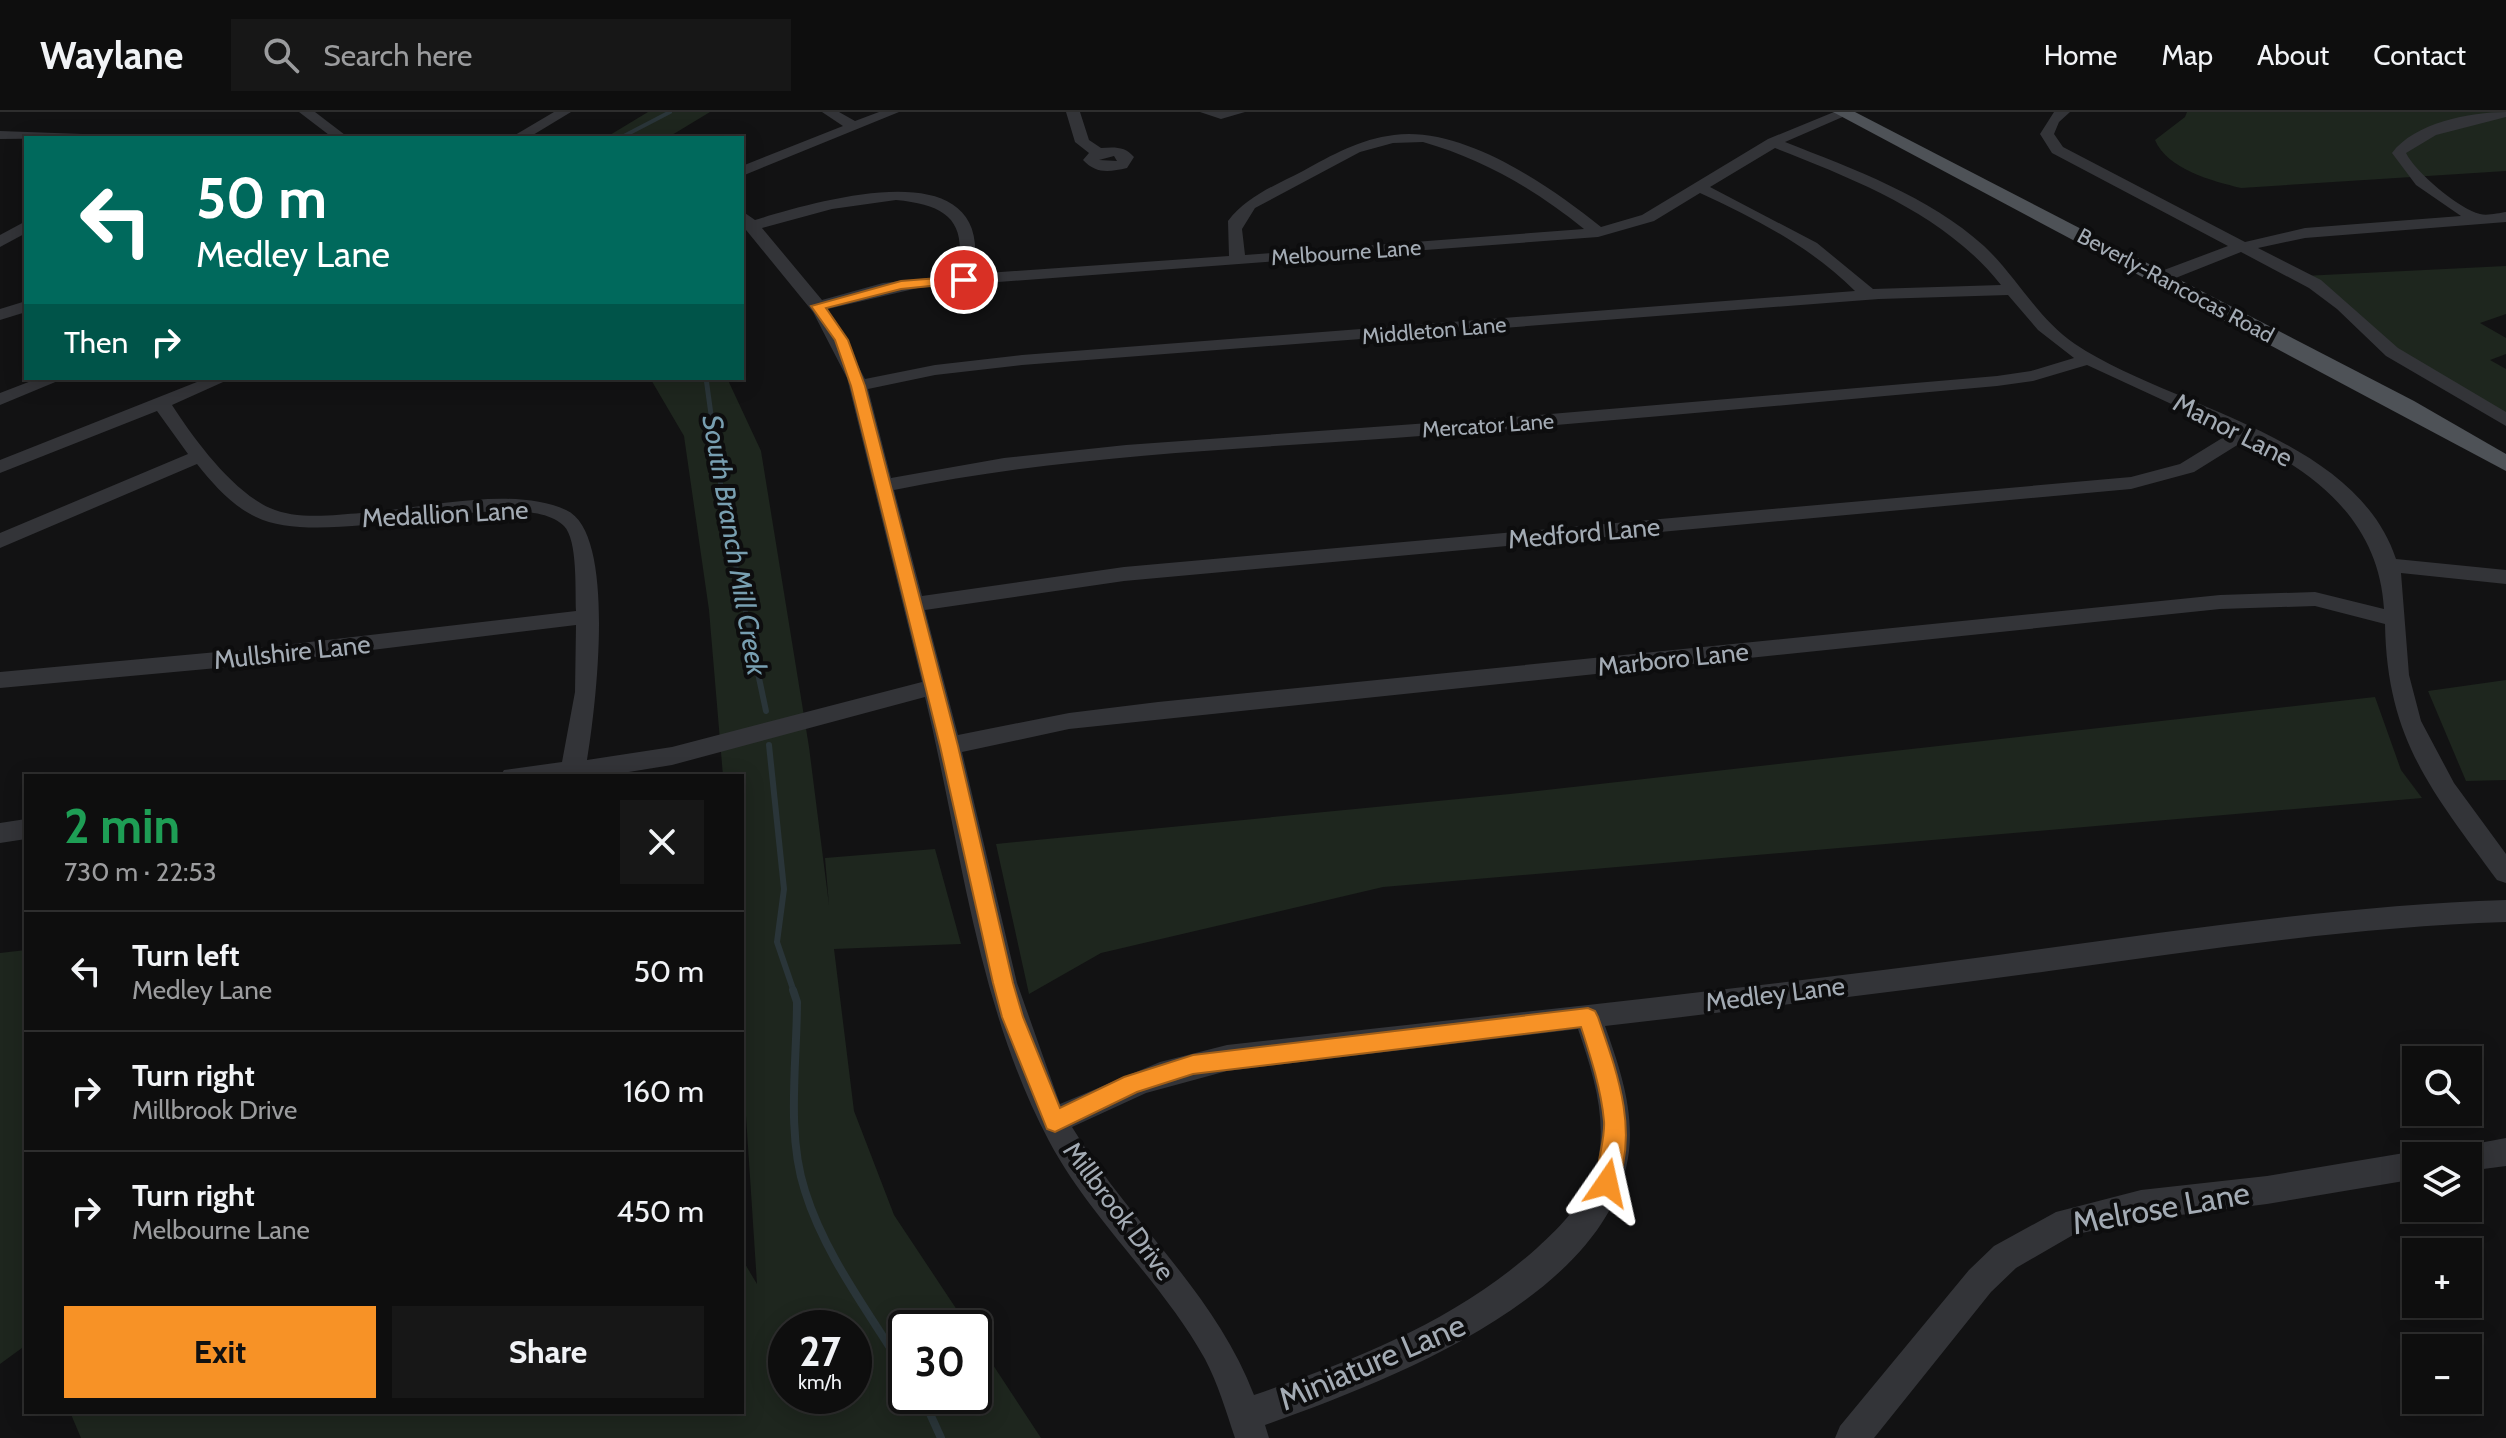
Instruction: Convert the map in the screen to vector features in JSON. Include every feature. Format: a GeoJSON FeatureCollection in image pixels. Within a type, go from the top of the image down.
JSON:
{"type":"FeatureCollection","features":[{"type":"Feature","properties":{"kind":"main road","name":"Beverly-Rancocas Road"},"geometry":{"type":"LineString","coordinates":[[1844,112],[2411,387],[2506,440]]}},
{"type":"Feature","properties":{"kind":"main road","name":"Beverly-Rancocas Road"},"geometry":{"type":"LineString","coordinates":[[1871,112],[2172,273],[2506,464]]}},
{"type":"Feature","properties":{"kind":"street"},"geometry":{"type":"LineString","coordinates":[[306,112],[339,136]]}},
{"type":"Feature","properties":{"kind":"street"},"geometry":{"type":"LineString","coordinates":[[521,136],[563,112]]}},
{"type":"Feature","properties":{"kind":"street"},"geometry":{"type":"LineString","coordinates":[[829,112],[855,127]]}},
{"type":"Feature","properties":{"kind":"street"},"geometry":{"type":"LineString","coordinates":[[744,170],[892,112]]}},
{"type":"Feature","properties":{"kind":"street"},"geometry":{"type":"LineString","coordinates":[[1073,112],[1082,142],[1098,153]]}},
{"type":"Feature","properties":{"kind":"street"},"geometry":{"type":"LineString","coordinates":[[1207,112],[1221,115],[1238,112]]}},
{"type":"Feature","properties":{"kind":"street","name":"Melbourne Lane"},"geometry":{"type":"LineString","coordinates":[[818,306],[901,285],[1598,232],[1648,218],[1773,142],[1807,124],[1844,112]]}},
{"type":"Feature","properties":{"kind":"street"},"geometry":{"type":"LineString","coordinates":[[2063,112],[2048,127],[2050,142],[2057,150],[2083,167],[2245,246],[2330,294],[2409,364],[2506,420]]}},
{"type":"Feature","properties":{"kind":"street"},"geometry":{"type":"LineString","coordinates":[[2479,220],[2420,180],[2406,167],[2399,153],[2407,142],[2425,135],[2506,113]]}},
{"type":"Feature","properties":{"kind":"street"},"geometry":{"type":"LineString","coordinates":[[1238,260],[1234,229],[1236,221],[1250,205],[1355,149],[1393,139],[1424,138],[1459,148],[1561,200],[1598,232]]}},
{"type":"Feature","properties":{"kind":"street","name":"Manor Lane"},"geometry":{"type":"LineString","coordinates":[[1773,142],[1830,164],[1944,224],[1985,256],[2044,328],[2090,359],[2245,432],[2297,461],[2334,489],[2363,518],[2390,565],[2401,693],[2417,739],[2445,787],[2506,873]]}},
{"type":"Feature","properties":{"kind":"street"},"geometry":{"type":"LineString","coordinates":[[1700,188],[1808,243],[1841,267],[1869,295]]}},
{"type":"Feature","properties":{"kind":"street"},"geometry":{"type":"LineString","coordinates":[[748,221],[873,195],[927,201],[954,212],[964,224],[970,248],[964,280]]}},
{"type":"Feature","properties":{"kind":"street"},"geometry":{"type":"LineString","coordinates":[[2172,273],[2245,246],[2322,231],[2506,217]]}},
{"type":"Feature","properties":{"kind":"street","name":"Millbrook Drive"},"geometry":{"type":"LineString","coordinates":[[748,221],[818,306],[841,340],[858,386],[949,746],[1012,1017],[1055,1121],[1091,1181],[1166,1273],[1212,1338],[1248,1427]]}},
{"type":"Feature","properties":{"kind":"street"},"geometry":{"type":"LineString","coordinates":[[0,242],[24,227]]}},
{"type":"Feature","properties":{"kind":"street","name":"Middleton Lane"},"geometry":{"type":"LineString","coordinates":[[858,386],[999,362],[1869,295],[2012,290]]}},
{"type":"Feature","properties":{"kind":"street"},"geometry":{"type":"LineString","coordinates":[[0,315],[24,307]]}},
{"type":"Feature","properties":{"kind":"street","name":"Mercator Lane"},"geometry":{"type":"LineString","coordinates":[[884,486],[978,467],[1094,455],[1541,422],[1997,381],[2033,376],[2090,359]]}},
{"type":"Feature","properties":{"kind":"street"},"geometry":{"type":"LineString","coordinates":[[0,399],[51,380]]}},
{"type":"Feature","properties":{"kind":"street"},"geometry":{"type":"LineString","coordinates":[[0,467],[218,380]]}},
{"type":"Feature","properties":{"kind":"street","name":"Medallion Lane"},"geometry":{"type":"LineString","coordinates":[[161,403],[177,429],[254,508],[285,520],[328,521],[509,505],[531,507],[567,518],[577,528],[585,554],[586,689],[573,770]]}},
{"type":"Feature","properties":{"kind":"street","name":"Medford Lane"},"geometry":{"type":"LineString","coordinates":[[912,605],[1124,574],[2131,483],[2187,468],[2245,432]]}},
{"type":"Feature","properties":{"kind":"street"},"geometry":{"type":"LineString","coordinates":[[0,541],[202,455]]}},
{"type":"Feature","properties":{"kind":"street"},"geometry":{"type":"LineString","coordinates":[[2390,565],[2506,577]]}},
{"type":"Feature","properties":{"kind":"street","name":"Marboro Lane"},"geometry":{"type":"LineString","coordinates":[[949,746],[1056,723],[1158,710],[1967,630],[2192,604],[2315,599],[2396,619]]}},
{"type":"Feature","properties":{"kind":"street","name":"Mullshire Lane"},"geometry":{"type":"LineString","coordinates":[[0,680],[250,657],[584,617]]}},
{"type":"Feature","properties":{"kind":"street"},"geometry":{"type":"LineString","coordinates":[[532,774],[672,756],[934,687]]}},
{"type":"Feature","properties":{"kind":"street"},"geometry":{"type":"LineString","coordinates":[[0,833],[24,829]]}},
{"type":"Feature","properties":{"kind":"street","name":"Medley Lane"},"geometry":{"type":"LineString","coordinates":[[1055,1121],[1131,1084],[1193,1064],[2224,936],[2448,913],[2506,911]]}},
{"type":"Feature","properties":{"kind":"street","name":"Miniature Lane"},"geometry":{"type":"LineString","coordinates":[[1248,1427],[1332,1385],[1458,1329],[1489,1310],[1570,1237],[1592,1210],[1607,1183],[1614,1153],[1616,1123],[1612,1095],[1588,1017]]}},
{"type":"Feature","properties":{"kind":"street"},"geometry":{"type":"LineString","coordinates":[[2482,1155],[2506,1152]]}},
{"type":"Feature","properties":{"kind":"street","name":"Melrose Lane"},"geometry":{"type":"LineString","coordinates":[[1852,1438],[1980,1281],[2005,1257],[2067,1222],[2141,1205],[2239,1194],[2402,1167]]}},
{"type":"Feature","properties":{"kind":"shaded area"},"geometry":{"type":"Polygon","coordinates":[[[648,112],[710,112],[670,136],[608,136],[648,112]]]}},
{"type":"Feature","properties":{"kind":"shaded area"},"geometry":{"type":"Polygon","coordinates":[[[2187,112],[2506,112],[2506,171],[2241,188],[2192,172],[2169,159],[2161,150],[2155,140],[2185,117],[2187,112]]]}},
{"type":"Feature","properties":{"kind":"shaded area"},"geometry":{"type":"Polygon","coordinates":[[[2506,266],[2506,314],[2480,323],[2506,338],[2506,354],[2490,360],[2506,369],[2506,415],[2401,358],[2303,276],[2506,266]]]}},
{"type":"Feature","properties":{"kind":"shaded area"},"geometry":{"type":"Polygon","coordinates":[[[651,380],[728,380],[761,451],[809,747],[829,905],[825,858],[935,849],[961,944],[834,949],[854,1111],[894,1215],[957,1310],[888,1310],[888,1414],[992,1414],[992,1363],[1041,1438],[81,1438],[71,1414],[744,1414],[744,1262],[757,1284],[744,1086],[744,774],[723,774],[709,610],[684,436],[651,380]]]}},
{"type":"Feature","properties":{"kind":"shaded area"},"geometry":{"type":"Polygon","coordinates":[[[2506,680],[2506,780],[2466,781],[2428,691],[2506,680]]]}},
{"type":"Feature","properties":{"kind":"shaded area"},"geometry":{"type":"Polygon","coordinates":[[[2375,697],[2401,770],[2422,798],[1383,887],[1101,953],[1029,994],[996,844],[1510,794],[2375,697]]]}},
{"type":"Feature","properties":{"kind":"shaded area"},"geometry":{"type":"Polygon","coordinates":[[[24,950],[24,1346],[0,1364],[0,953],[24,950]]]}},
{"type":"Feature","properties":{"kind":"waterway","name":"South Branch Mill Creek"},"geometry":{"type":"LineString","coordinates":[[624,136],[670,112]]}},
{"type":"Feature","properties":{"kind":"waterway","name":"South Branch Mill Creek"},"geometry":{"type":"LineString","coordinates":[[706,380],[725,516],[750,633]]}},
{"type":"Feature","properties":{"kind":"waterway","name":"South Branch Mill Creek"},"geometry":{"type":"LineString","coordinates":[[749,631],[766,711]]}},
{"type":"Feature","properties":{"kind":"waterway","name":"South Branch Mill Creek"},"geometry":{"type":"LineString","coordinates":[[769,745],[784,889],[777,942],[794,992]]}},
{"type":"Feature","properties":{"kind":"waterway","name":"South Branch Mill Creek"},"geometry":{"type":"LineString","coordinates":[[793,990],[797,1002],[794,1122],[799,1169],[824,1239],[888,1345]]}},
{"type":"Feature","properties":{"kind":"waterway","name":"South Branch Mill Creek"},"geometry":{"type":"LineString","coordinates":[[930,1414],[941,1438]]}},
{"type":"Feature","properties":{"kind":"route"},"geometry":{"type":"LineString","coordinates":[[964,280],[901,285],[818,306],[841,340],[858,386],[949,746],[1012,1017],[1055,1121],[1106,1094],[1193,1064],[1305,1048],[1588,1017],[1606,1071],[1616,1123],[1614,1153],[1607,1183]]}}]}
